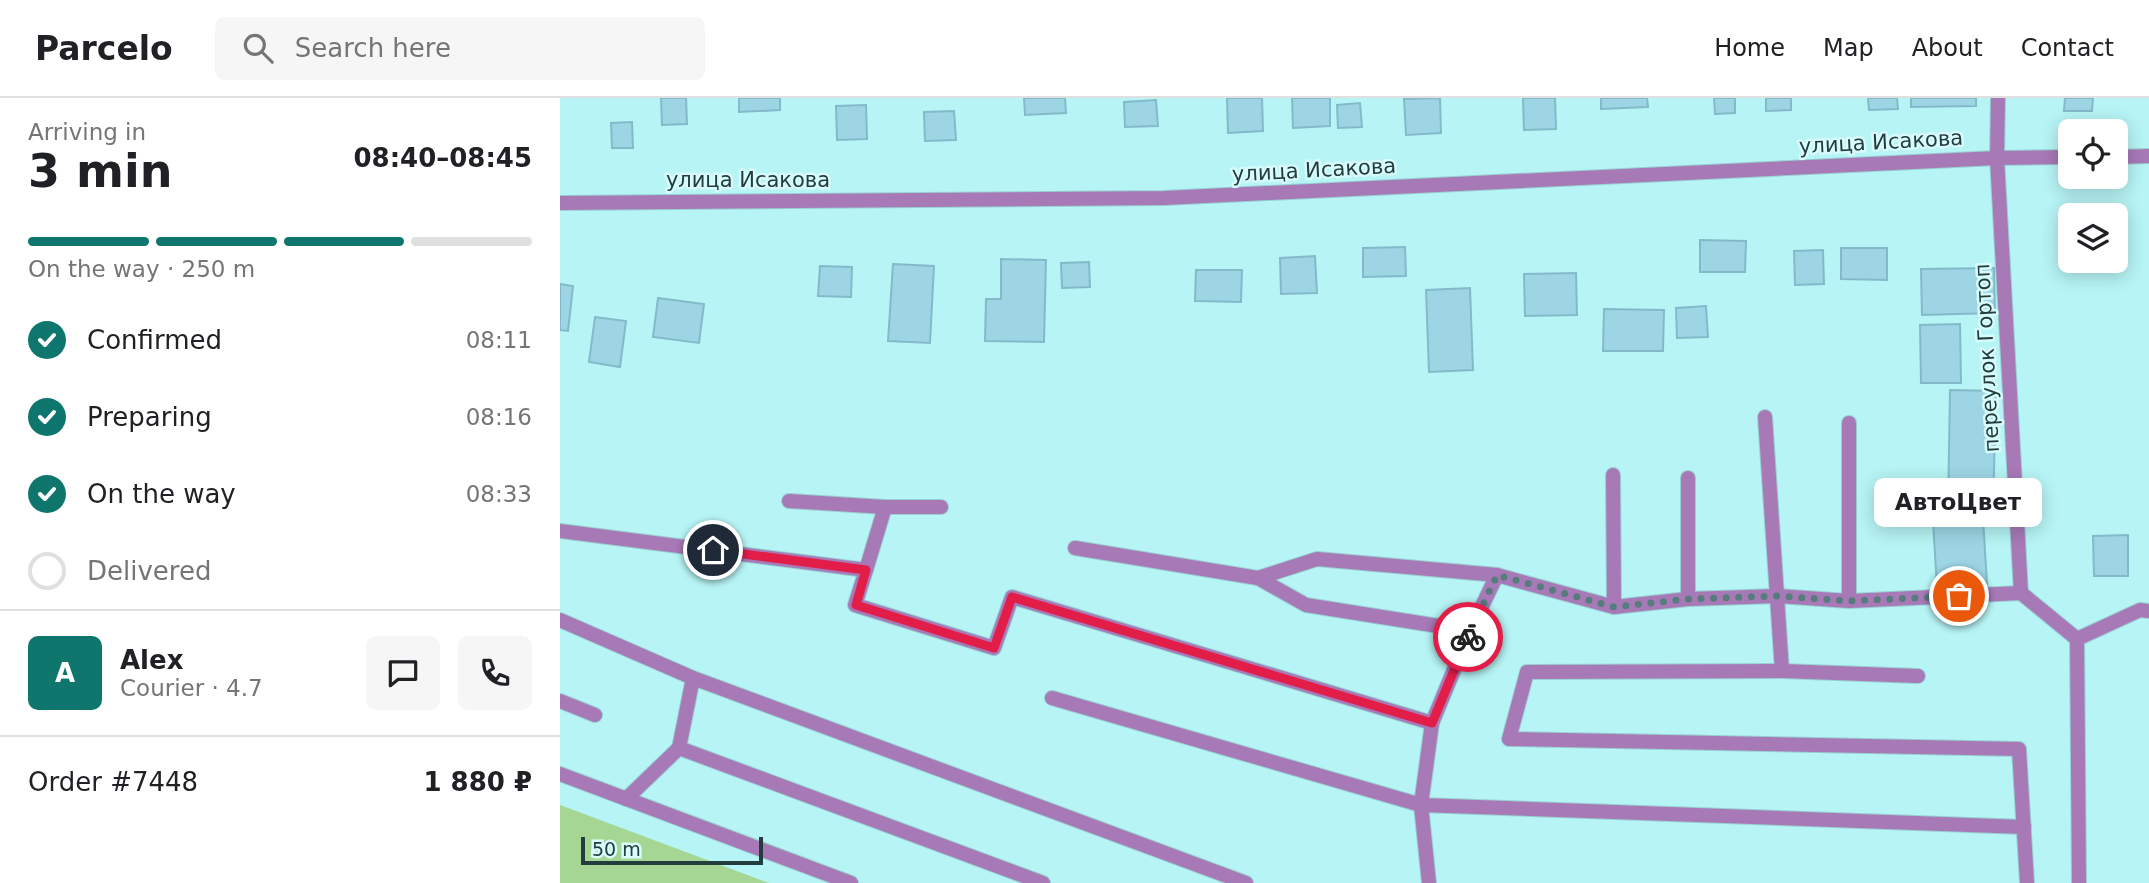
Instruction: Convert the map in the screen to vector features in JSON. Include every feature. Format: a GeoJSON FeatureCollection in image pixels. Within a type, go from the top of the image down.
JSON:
{"type":"FeatureCollection","features":[{"type":"Feature","properties":{"kind":"street","name":"переулок Гортоп"},"geometry":{"type":"LineString","coordinates":[[1998,98],[1997,158],[2021,593]]}},
{"type":"Feature","properties":{"kind":"street"},"geometry":{"type":"LineString","coordinates":[[2128,157],[2149,156]]}},
{"type":"Feature","properties":{"kind":"street","name":"улица Исакова"},"geometry":{"type":"LineString","coordinates":[[560,203],[1164,198],[2058,157]]}},
{"type":"Feature","properties":{"kind":"street"},"geometry":{"type":"LineString","coordinates":[[1765,417],[1783,671]]}},
{"type":"Feature","properties":{"kind":"street"},"geometry":{"type":"LineString","coordinates":[[1849,423],[1849,601]]}},
{"type":"Feature","properties":{"kind":"street"},"geometry":{"type":"LineString","coordinates":[[1614,475],[1614,607]]}},
{"type":"Feature","properties":{"kind":"street"},"geometry":{"type":"LineString","coordinates":[[1688,478],[1688,599]]}},
{"type":"Feature","properties":{"kind":"street"},"geometry":{"type":"LineString","coordinates":[[789,502],[941,507]]}},
{"type":"Feature","properties":{"kind":"street"},"geometry":{"type":"LineString","coordinates":[[885,507],[856,605],[994,648],[1012,597],[1432,723]]}},
{"type":"Feature","properties":{"kind":"street"},"geometry":{"type":"LineString","coordinates":[[560,531],[866,570]]}},
{"type":"Feature","properties":{"kind":"street"},"geometry":{"type":"LineString","coordinates":[[1076,548],[1258,578],[1306,605],[1470,631]]}},
{"type":"Feature","properties":{"kind":"street"},"geometry":{"type":"LineString","coordinates":[[1258,578],[1317,559],[1497,575],[1614,607],[1688,599],[1777,596],[1849,601],[2021,593],[2077,639]]}},
{"type":"Feature","properties":{"kind":"street"},"geometry":{"type":"LineString","coordinates":[[1429,883],[1421,805],[1432,723],[1470,631],[1497,575]]}},
{"type":"Feature","properties":{"kind":"street"},"geometry":{"type":"LineString","coordinates":[[2077,639],[2140,611],[2149,611]]}},
{"type":"Feature","properties":{"kind":"street"},"geometry":{"type":"LineString","coordinates":[[560,620],[693,678],[1246,883]]}},
{"type":"Feature","properties":{"kind":"street"},"geometry":{"type":"LineString","coordinates":[[2077,639],[2079,883]]}},
{"type":"Feature","properties":{"kind":"street"},"geometry":{"type":"LineString","coordinates":[[1918,676],[1783,671],[1527,672],[1509,738],[2019,749],[2027,883]]}},
{"type":"Feature","properties":{"kind":"street"},"geometry":{"type":"LineString","coordinates":[[626,799],[678,748],[693,678]]}},
{"type":"Feature","properties":{"kind":"street"},"geometry":{"type":"LineString","coordinates":[[1052,698],[1421,805],[2024,827]]}},
{"type":"Feature","properties":{"kind":"street"},"geometry":{"type":"LineString","coordinates":[[560,701],[595,715]]}},
{"type":"Feature","properties":{"kind":"street"},"geometry":{"type":"LineString","coordinates":[[678,748],[1043,883]]}},
{"type":"Feature","properties":{"kind":"street"},"geometry":{"type":"LineString","coordinates":[[560,774],[851,883]]}},
{"type":"Feature","properties":{"kind":"green space"},"geometry":{"type":"Polygon","coordinates":[[[560,805],[769,883],[560,883],[560,805]]]}},
{"type":"Feature","properties":{"kind":"building"},"geometry":{"type":"Polygon","coordinates":[[[661,98],[686,98],[687,124],[662,125],[661,98]]]}},
{"type":"Feature","properties":{"kind":"building"},"geometry":{"type":"Polygon","coordinates":[[[739,98],[780,98],[780,110],[739,112],[739,98]]]}},
{"type":"Feature","properties":{"kind":"building"},"geometry":{"type":"Polygon","coordinates":[[[1024,98],[1065,98],[1066,113],[1025,115],[1024,98]]]}},
{"type":"Feature","properties":{"kind":"building"},"geometry":{"type":"Polygon","coordinates":[[[1227,98],[1262,98],[1263,131],[1228,133],[1227,98]]]}},
{"type":"Feature","properties":{"kind":"building"},"geometry":{"type":"Polygon","coordinates":[[[1292,98],[1330,98],[1330,126],[1293,128],[1292,98]]]}},
{"type":"Feature","properties":{"kind":"building"},"geometry":{"type":"Polygon","coordinates":[[[1440,98],[1441,133],[1406,135],[1404,99],[1440,98]]]}},
{"type":"Feature","properties":{"kind":"building"},"geometry":{"type":"Polygon","coordinates":[[[1523,98],[1555,98],[1556,129],[1524,130],[1523,98]]]}},
{"type":"Feature","properties":{"kind":"building"},"geometry":{"type":"Polygon","coordinates":[[[1601,98],[1647,98],[1648,107],[1601,109],[1601,98]]]}},
{"type":"Feature","properties":{"kind":"building"},"geometry":{"type":"Polygon","coordinates":[[[1714,98],[1735,98],[1735,113],[1715,114],[1714,98]]]}},
{"type":"Feature","properties":{"kind":"building"},"geometry":{"type":"Polygon","coordinates":[[[1766,98],[1791,98],[1791,110],[1766,111],[1766,98]]]}},
{"type":"Feature","properties":{"kind":"building"},"geometry":{"type":"Polygon","coordinates":[[[1868,98],[1897,98],[1898,109],[1869,110],[1868,98]]]}},
{"type":"Feature","properties":{"kind":"building"},"geometry":{"type":"Polygon","coordinates":[[[1911,98],[1976,98],[1976,106],[1911,107],[1911,98]]]}},
{"type":"Feature","properties":{"kind":"building"},"geometry":{"type":"Polygon","coordinates":[[[2065,98],[2093,98],[2092,111],[2064,111],[2065,98]]]}},
{"type":"Feature","properties":{"kind":"building"},"geometry":{"type":"Polygon","coordinates":[[[1156,100],[1158,126],[1125,127],[1124,102],[1156,100]]]}},
{"type":"Feature","properties":{"kind":"building"},"geometry":{"type":"Polygon","coordinates":[[[1360,103],[1362,127],[1338,128],[1337,105],[1360,103]]]}},
{"type":"Feature","properties":{"kind":"building"},"geometry":{"type":"Polygon","coordinates":[[[866,105],[867,139],[837,140],[836,106],[866,105]]]}},
{"type":"Feature","properties":{"kind":"building"},"geometry":{"type":"Polygon","coordinates":[[[954,111],[956,140],[925,141],[924,112],[954,111]]]}},
{"type":"Feature","properties":{"kind":"building"},"geometry":{"type":"Polygon","coordinates":[[[632,122],[633,148],[612,148],[611,123],[632,122]]]}},
{"type":"Feature","properties":{"kind":"building"},"geometry":{"type":"Polygon","coordinates":[[[1700,240],[1746,241],[1745,272],[1700,272],[1700,240]]]}},
{"type":"Feature","properties":{"kind":"building"},"geometry":{"type":"Polygon","coordinates":[[[1405,247],[1406,276],[1363,277],[1363,248],[1405,247]]]}},
{"type":"Feature","properties":{"kind":"building"},"geometry":{"type":"Polygon","coordinates":[[[1841,248],[1887,248],[1887,280],[1841,279],[1841,248]]]}},
{"type":"Feature","properties":{"kind":"building"},"geometry":{"type":"Polygon","coordinates":[[[1823,250],[1824,284],[1795,285],[1794,251],[1823,250]]]}},
{"type":"Feature","properties":{"kind":"building"},"geometry":{"type":"Polygon","coordinates":[[[1315,256],[1317,293],[1281,294],[1280,258],[1315,256]]]}},
{"type":"Feature","properties":{"kind":"building"},"geometry":{"type":"Polygon","coordinates":[[[1001,259],[1046,260],[1044,342],[985,341],[986,299],[1001,299],[1001,259]]]}},
{"type":"Feature","properties":{"kind":"building"},"geometry":{"type":"Polygon","coordinates":[[[1089,262],[1090,287],[1062,288],[1061,263],[1089,262]]]}},
{"type":"Feature","properties":{"kind":"building"},"geometry":{"type":"Polygon","coordinates":[[[893,264],[934,266],[930,343],[888,341],[893,264]]]}},
{"type":"Feature","properties":{"kind":"building"},"geometry":{"type":"Polygon","coordinates":[[[820,266],[852,267],[851,297],[818,296],[820,266]]]}},
{"type":"Feature","properties":{"kind":"building"},"geometry":{"type":"Polygon","coordinates":[[[1994,268],[1995,313],[1922,315],[1921,269],[1994,268]]]}},
{"type":"Feature","properties":{"kind":"building"},"geometry":{"type":"Polygon","coordinates":[[[1196,270],[1242,270],[1241,302],[1195,301],[1196,270]]]}},
{"type":"Feature","properties":{"kind":"building"},"geometry":{"type":"Polygon","coordinates":[[[1576,273],[1577,315],[1525,316],[1524,274],[1576,273]]]}},
{"type":"Feature","properties":{"kind":"building"},"geometry":{"type":"Polygon","coordinates":[[[560,284],[573,286],[568,331],[560,330],[560,284]]]}},
{"type":"Feature","properties":{"kind":"building"},"geometry":{"type":"Polygon","coordinates":[[[1470,288],[1473,370],[1429,372],[1426,290],[1470,288]]]}},
{"type":"Feature","properties":{"kind":"building"},"geometry":{"type":"Polygon","coordinates":[[[658,298],[704,304],[699,343],[653,337],[658,298]]]}},
{"type":"Feature","properties":{"kind":"building"},"geometry":{"type":"Polygon","coordinates":[[[1706,306],[1708,337],[1677,338],[1676,308],[1706,306]]]}},
{"type":"Feature","properties":{"kind":"building"},"geometry":{"type":"Polygon","coordinates":[[[1604,309],[1664,310],[1663,351],[1603,351],[1604,309]]]}},
{"type":"Feature","properties":{"kind":"building"},"geometry":{"type":"Polygon","coordinates":[[[595,317],[626,321],[620,367],[589,362],[595,317]]]}},
{"type":"Feature","properties":{"kind":"building"},"geometry":{"type":"Polygon","coordinates":[[[1960,324],[1961,383],[1921,383],[1920,325],[1960,324]]]}},
{"type":"Feature","properties":{"kind":"building"},"geometry":{"type":"Polygon","coordinates":[[[1950,390],[1996,391],[1993,511],[1948,510],[1950,390]]]}},
{"type":"Feature","properties":{"kind":"building"},"geometry":{"type":"Polygon","coordinates":[[[1983,518],[1987,584],[1937,587],[1933,521],[1983,518]]]}},
{"type":"Feature","properties":{"kind":"building"},"geometry":{"type":"Polygon","coordinates":[[[2128,535],[2128,576],[2094,576],[2093,536],[2128,535]]]}},
{"type":"Feature","properties":{"kind":"way so far"},"geometry":{"type":"LineString","coordinates":[[1468,637],[1497,575],[1614,607],[1688,599],[1777,596],[1849,601],[1959,596]]}},
{"type":"Feature","properties":{"kind":"place","name":"АвтоЦвет"},"geometry":{"type":"Point","coordinates":[1959,596]}},
{"type":"Feature","properties":{"kind":"route"},"geometry":{"type":"LineString","coordinates":[[713,550],[866,570],[856,605],[994,648],[1012,597],[1432,723],[1468,637]]}}]}
